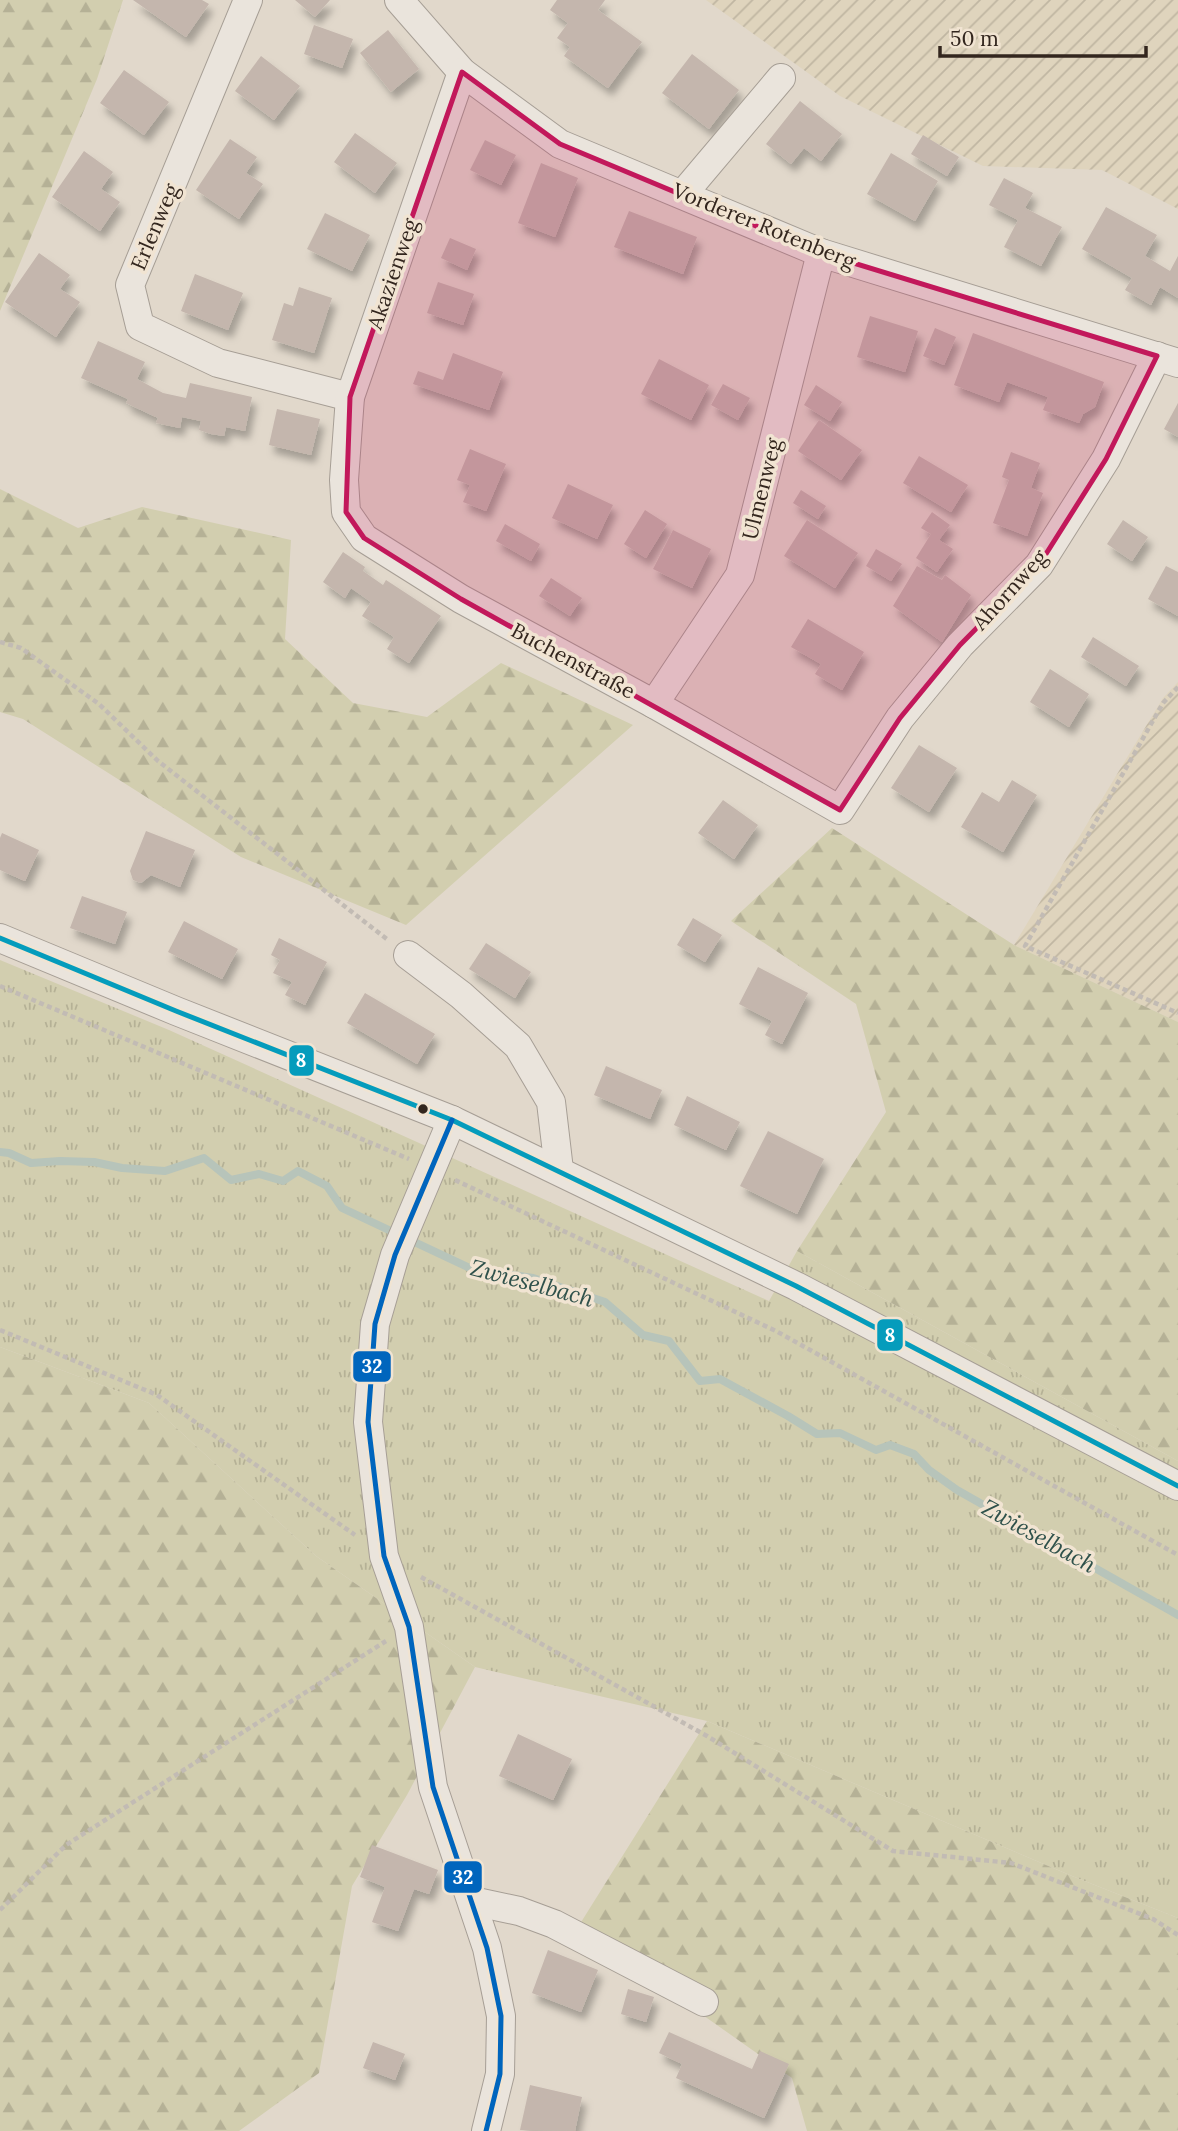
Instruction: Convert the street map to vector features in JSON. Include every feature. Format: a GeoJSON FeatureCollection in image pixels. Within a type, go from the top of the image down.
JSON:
{"type":"FeatureCollection","features":[{"type":"Feature","properties":{"kind":"street","name":"Erlenweg"},"geometry":{"type":"LineString","coordinates":[[247,0],[130,285],[140,326],[218,363],[351,397]]}},
{"type":"Feature","properties":{"kind":"street","name":"Vorderer Rotenberg"},"geometry":{"type":"LineString","coordinates":[[398,0],[462,72],[560,144],[821,253],[1168,360]]}},
{"type":"Feature","properties":{"kind":"street","name":"Akazienweg"},"geometry":{"type":"LineString","coordinates":[[344,480],[351,397],[462,72]]}},
{"type":"Feature","properties":{"kind":"street"},"geometry":{"type":"LineString","coordinates":[[683,194],[781,78]]}},
{"type":"Feature","properties":{"kind":"street","name":"Ulmenweg"},"geometry":{"type":"LineString","coordinates":[[654,704],[740,575],[821,253]]}},
{"type":"Feature","properties":{"kind":"street","name":"Ahornweg"},"geometry":{"type":"LineString","coordinates":[[841,810],[900,718],[960,645],[1039,565],[1168,360]]}},
{"type":"Feature","properties":{"kind":"street","name":"Buchenstraße"},"geometry":{"type":"LineString","coordinates":[[344,480],[346,512],[364,538],[461,599],[841,810]]}},
{"type":"Feature","properties":{"kind":"street"},"geometry":{"type":"LineString","coordinates":[[0,938],[452,1120],[796,1286],[1178,1486]]}},
{"type":"Feature","properties":{"kind":"street"},"geometry":{"type":"LineString","coordinates":[[408,956],[461,995],[518,1046],[551,1102],[559,1170]]}},
{"type":"Feature","properties":{"kind":"street"},"geometry":{"type":"LineString","coordinates":[[452,1120],[395,1255],[375,1324],[368,1422],[384,1556],[409,1627],[433,1787],[487,1948],[500,2016],[500,2074],[486,2131]]}},
{"type":"Feature","properties":{"kind":"street"},"geometry":{"type":"LineString","coordinates":[[472,1901],[519,1911],[554,1924],[704,2002]]}},
{"type":"Feature","properties":{"kind":"path"},"geometry":{"type":"LineString","coordinates":[[0,642],[21,648],[99,704],[158,761],[408,956]]}},
{"type":"Feature","properties":{"kind":"path"},"geometry":{"type":"LineString","coordinates":[[1178,687],[1163,703],[1025,946],[1178,1013]]}},
{"type":"Feature","properties":{"kind":"path"},"geometry":{"type":"LineString","coordinates":[[0,986],[431,1169],[776,1331],[1178,1555]]}},
{"type":"Feature","properties":{"kind":"path"},"geometry":{"type":"LineString","coordinates":[[0,1910],[66,1845],[409,1627]]}},
{"type":"Feature","properties":{"kind":"path"},"geometry":{"type":"LineString","coordinates":[[707,1736],[893,1851],[1011,1863],[1153,1919],[1178,1935]]}},
{"type":"Feature","properties":{"kind":"highlighted area"},"geometry":{"type":"Polygon","coordinates":[[[462,72],[560,144],[821,253],[1157,356],[1106,459],[1039,565],[960,645],[900,718],[840,810],[461,599],[364,538],[346,512],[350,397],[462,72]]]}},
{"type":"Feature","properties":{"kind":"shaded area"},"geometry":{"type":"Polygon","coordinates":[[[706,0],[1178,0],[1178,209],[1102,170],[983,166],[840,96],[706,0]]]}},
{"type":"Feature","properties":{"kind":"shaded area"},"geometry":{"type":"Polygon","coordinates":[[[1178,682],[1178,1022],[1014,945],[1163,698],[1178,682]]]}},
{"type":"Feature","properties":{"kind":"green space"},"geometry":{"type":"Polygon","coordinates":[[[0,0],[123,0],[97,79],[0,311],[0,0]]]}},
{"type":"Feature","properties":{"kind":"green space"},"geometry":{"type":"Polygon","coordinates":[[[0,489],[78,528],[142,507],[291,540],[285,639],[353,703],[427,717],[501,663],[633,725],[406,925],[241,857],[23,719],[0,712],[0,489]]]}},
{"type":"Feature","properties":{"kind":"green space"},"geometry":{"type":"Polygon","coordinates":[[[832,828],[1014,945],[1178,1022],[1178,1461],[797,1251],[886,1112],[856,1004],[731,921],[832,828]]]}},
{"type":"Feature","properties":{"kind":"green space"},"geometry":{"type":"Polygon","coordinates":[[[0,960],[169,1030],[769,1301],[797,1251],[1178,1461],[1178,1918],[1072,1876],[707,1721],[475,1667],[316,1556],[149,1403],[0,1347],[0,960]]]}},
{"type":"Feature","properties":{"kind":"green space"},"geometry":{"type":"Polygon","coordinates":[[[0,1347],[149,1403],[316,1556],[475,1667],[407,1795],[352,1886],[319,2073],[239,2131],[0,2131],[0,1347]]]}},
{"type":"Feature","properties":{"kind":"green space"},"geometry":{"type":"Polygon","coordinates":[[[707,1721],[1072,1876],[1178,1918],[1178,2131],[807,2131],[792,2078],[578,1927],[707,1721]]]}},
{"type":"Feature","properties":{"kind":"building"},"geometry":{"type":"Polygon","coordinates":[[[133,0],[202,0],[209,4],[186,37],[133,0]]]}},
{"type":"Feature","properties":{"kind":"building"},"geometry":{"type":"Polygon","coordinates":[[[295,0],[330,0],[315,17],[295,0]]]}},
{"type":"Feature","properties":{"kind":"building"},"geometry":{"type":"Polygon","coordinates":[[[557,0],[605,0],[598,10],[642,42],[608,88],[564,56],[570,47],[557,38],[568,23],[550,10],[557,0]]]}},
{"type":"Feature","properties":{"kind":"building"},"geometry":{"type":"Polygon","coordinates":[[[314,25],[353,39],[342,68],[304,54],[314,25]]]}},
{"type":"Feature","properties":{"kind":"building"},"geometry":{"type":"Polygon","coordinates":[[[388,30],[419,69],[391,92],[360,53],[388,30]]]}},
{"type":"Feature","properties":{"kind":"building"},"geometry":{"type":"Polygon","coordinates":[[[692,54],[739,90],[709,129],[662,93],[692,54]]]}},
{"type":"Feature","properties":{"kind":"building"},"geometry":{"type":"Polygon","coordinates":[[[261,56],[300,86],[274,120],[235,91],[261,56]]]}},
{"type":"Feature","properties":{"kind":"building"},"geometry":{"type":"Polygon","coordinates":[[[124,70],[169,102],[144,135],[100,103],[124,70]]]}},
{"type":"Feature","properties":{"kind":"building"},"geometry":{"type":"Polygon","coordinates":[[[800,101],[842,134],[821,161],[804,148],[791,164],[766,144],[800,101]]]}},
{"type":"Feature","properties":{"kind":"building"},"geometry":{"type":"Polygon","coordinates":[[[355,133],[397,163],[375,193],[334,162],[355,133]]]}},
{"type":"Feature","properties":{"kind":"building"},"geometry":{"type":"Polygon","coordinates":[[[923,135],[959,157],[947,176],[911,154],[923,135]]]}},
{"type":"Feature","properties":{"kind":"building"},"geometry":{"type":"Polygon","coordinates":[[[230,139],[257,157],[246,173],[263,184],[239,219],[196,190],[230,139]]]}},
{"type":"Feature","properties":{"kind":"building"},"geometry":{"type":"Polygon","coordinates":[[[485,140],[516,155],[501,185],[470,170],[485,140]]]}},
{"type":"Feature","properties":{"kind":"building"},"geometry":{"type":"Polygon","coordinates":[[[84,151],[113,172],[101,189],[120,202],[100,231],[52,197],[84,151]]]}},
{"type":"Feature","properties":{"kind":"building"},"geometry":{"type":"Polygon","coordinates":[[[891,153],[938,181],[915,221],[867,194],[891,153]]]}},
{"type":"Feature","properties":{"kind":"building"},"geometry":{"type":"Polygon","coordinates":[[[541,163],[578,178],[555,237],[518,223],[541,163]]]}},
{"type":"Feature","properties":{"kind":"building"},"geometry":{"type":"Polygon","coordinates":[[[1004,178],[1033,193],[1025,208],[1062,227],[1041,266],[1004,247],[1018,220],[989,205],[1004,178]]]}},
{"type":"Feature","properties":{"kind":"building"},"geometry":{"type":"Polygon","coordinates":[[[1106,207],[1157,235],[1145,256],[1170,271],[1178,256],[1178,298],[1160,287],[1151,305],[1125,290],[1132,278],[1082,249],[1106,207]]]}},
{"type":"Feature","properties":{"kind":"building"},"geometry":{"type":"Polygon","coordinates":[[[629,211],[697,237],[683,274],[614,247],[629,211]]]}},
{"type":"Feature","properties":{"kind":"building"},"geometry":{"type":"Polygon","coordinates":[[[325,213],[370,235],[352,271],[307,249],[325,213]]]}},
{"type":"Feature","properties":{"kind":"building"},"geometry":{"type":"Polygon","coordinates":[[[450,238],[476,249],[467,270],[441,258],[450,238]]]}},
{"type":"Feature","properties":{"kind":"building"},"geometry":{"type":"Polygon","coordinates":[[[39,253],[70,275],[60,289],[80,302],[56,337],[5,302],[39,253]]]}},
{"type":"Feature","properties":{"kind":"building"},"geometry":{"type":"Polygon","coordinates":[[[195,274],[243,293],[228,330],[181,311],[195,274]]]}},
{"type":"Feature","properties":{"kind":"building"},"geometry":{"type":"Polygon","coordinates":[[[438,282],[474,294],[463,325],[427,313],[438,282]]]}},
{"type":"Feature","properties":{"kind":"building"},"geometry":{"type":"Polygon","coordinates":[[[299,287],[332,298],[314,353],[272,340],[284,303],[293,306],[299,287]]]}},
{"type":"Feature","properties":{"kind":"building"},"geometry":{"type":"Polygon","coordinates":[[[870,316],[918,331],[905,372],[857,357],[870,316]]]}},
{"type":"Feature","properties":{"kind":"building"},"geometry":{"type":"Polygon","coordinates":[[[935,328],[956,337],[944,365],[923,356],[935,328]]]}},
{"type":"Feature","properties":{"kind":"building"},"geometry":{"type":"Polygon","coordinates":[[[973,333],[1104,382],[1095,407],[1083,414],[1079,423],[1043,410],[1048,397],[1007,382],[999,402],[954,385],[973,333]]]}},
{"type":"Feature","properties":{"kind":"building"},"geometry":{"type":"Polygon","coordinates":[[[98,341],[145,362],[137,379],[163,393],[186,398],[190,383],[252,397],[245,431],[226,427],[224,436],[211,434],[199,430],[201,421],[182,417],[180,428],[156,423],[158,418],[126,403],[128,399],[81,378],[98,341]]]}},
{"type":"Feature","properties":{"kind":"building"},"geometry":{"type":"Polygon","coordinates":[[[453,353],[503,372],[489,410],[413,384],[418,371],[443,380],[453,353]]]}},
{"type":"Feature","properties":{"kind":"building"},"geometry":{"type":"Polygon","coordinates":[[[659,359],[709,385],[691,420],[641,394],[659,359]]]}},
{"type":"Feature","properties":{"kind":"building"},"geometry":{"type":"Polygon","coordinates":[[[723,384],[750,398],[738,420],[711,405],[723,384]]]}},
{"type":"Feature","properties":{"kind":"building"},"geometry":{"type":"Polygon","coordinates":[[[816,385],[842,402],[830,421],[804,405],[816,385]]]}},
{"type":"Feature","properties":{"kind":"building"},"geometry":{"type":"Polygon","coordinates":[[[1178,403],[1178,437],[1164,429],[1178,403]]]}},
{"type":"Feature","properties":{"kind":"building"},"geometry":{"type":"Polygon","coordinates":[[[277,409],[320,419],[311,455],[269,445],[277,409]]]}},
{"type":"Feature","properties":{"kind":"building"},"geometry":{"type":"Polygon","coordinates":[[[819,420],[862,450],[841,480],[798,451],[819,420]]]}},
{"type":"Feature","properties":{"kind":"building"},"geometry":{"type":"Polygon","coordinates":[[[470,449],[506,464],[486,511],[463,502],[470,485],[457,480],[470,449]]]}},
{"type":"Feature","properties":{"kind":"building"},"geometry":{"type":"Polygon","coordinates":[[[1011,452],[1040,463],[1031,488],[1043,493],[1027,536],[993,523],[1009,480],[1002,477],[1011,452]]]}},
{"type":"Feature","properties":{"kind":"building"},"geometry":{"type":"Polygon","coordinates":[[[919,456],[968,485],[951,512],[903,483],[919,456]]]}},
{"type":"Feature","properties":{"kind":"building"},"geometry":{"type":"Polygon","coordinates":[[[568,484],[613,505],[597,539],[552,518],[568,484]]]}},
{"type":"Feature","properties":{"kind":"building"},"geometry":{"type":"Polygon","coordinates":[[[801,490],[826,506],[818,519],[793,503],[801,490]]]}},
{"type":"Feature","properties":{"kind":"building"},"geometry":{"type":"Polygon","coordinates":[[[645,510],[667,524],[646,558],[624,544],[645,510]]]}},
{"type":"Feature","properties":{"kind":"building"},"geometry":{"type":"Polygon","coordinates":[[[932,512],[950,525],[939,540],[953,549],[937,572],[916,558],[931,534],[921,528],[932,512]]]}},
{"type":"Feature","properties":{"kind":"building"},"geometry":{"type":"Polygon","coordinates":[[[807,520],[858,553],[835,588],[784,556],[807,520]]]}},
{"type":"Feature","properties":{"kind":"building"},"geometry":{"type":"Polygon","coordinates":[[[1123,520],[1148,537],[1132,561],[1107,544],[1123,520]]]}},
{"type":"Feature","properties":{"kind":"building"},"geometry":{"type":"Polygon","coordinates":[[[505,524],[540,544],[531,561],[496,541],[505,524]]]}},
{"type":"Feature","properties":{"kind":"building"},"geometry":{"type":"Polygon","coordinates":[[[673,530],[711,549],[692,588],[653,569],[673,530]]]}},
{"type":"Feature","properties":{"kind":"building"},"geometry":{"type":"Polygon","coordinates":[[[876,549],[902,564],[891,581],[866,566],[876,549]]]}},
{"type":"Feature","properties":{"kind":"building"},"geometry":{"type":"Polygon","coordinates":[[[343,552],[365,567],[363,571],[383,585],[386,580],[441,616],[409,663],[387,649],[394,637],[362,616],[371,602],[351,588],[345,598],[323,582],[343,552]]]}},
{"type":"Feature","properties":{"kind":"building"},"geometry":{"type":"Polygon","coordinates":[[[917,566],[942,580],[945,575],[971,595],[942,642],[893,606],[917,566]]]}},
{"type":"Feature","properties":{"kind":"building"},"geometry":{"type":"Polygon","coordinates":[[[1166,566],[1178,572],[1178,616],[1148,599],[1166,566]]]}},
{"type":"Feature","properties":{"kind":"building"},"geometry":{"type":"Polygon","coordinates":[[[551,578],[582,598],[570,616],[539,596],[551,578]]]}},
{"type":"Feature","properties":{"kind":"building"},"geometry":{"type":"Polygon","coordinates":[[[808,619],[864,652],[842,690],[815,674],[821,664],[791,647],[808,619]]]}},
{"type":"Feature","properties":{"kind":"building"},"geometry":{"type":"Polygon","coordinates":[[[1093,637],[1139,666],[1126,686],[1081,657],[1093,637]]]}},
{"type":"Feature","properties":{"kind":"building"},"geometry":{"type":"Polygon","coordinates":[[[1050,669],[1089,694],[1069,727],[1030,702],[1050,669]]]}},
{"type":"Feature","properties":{"kind":"building"},"geometry":{"type":"Polygon","coordinates":[[[919,745],[957,768],[929,812],[891,788],[919,745]]]}},
{"type":"Feature","properties":{"kind":"building"},"geometry":{"type":"Polygon","coordinates":[[[1012,780],[1037,795],[1003,852],[961,827],[982,792],[999,802],[1012,780]]]}},
{"type":"Feature","properties":{"kind":"building"},"geometry":{"type":"Polygon","coordinates":[[[723,800],[758,825],[734,859],[698,833],[723,800]]]}},
{"type":"Feature","properties":{"kind":"building"},"geometry":{"type":"Polygon","coordinates":[[[146,831],[195,850],[180,887],[151,875],[141,883],[133,880],[130,871],[146,831]]]}},
{"type":"Feature","properties":{"kind":"building"},"geometry":{"type":"Polygon","coordinates":[[[2,833],[39,850],[25,881],[0,870],[2,833]]]}},
{"type":"Feature","properties":{"kind":"building"},"geometry":{"type":"Polygon","coordinates":[[[82,896],[127,912],[115,944],[70,928],[82,896]]]}},
{"type":"Feature","properties":{"kind":"building"},"geometry":{"type":"Polygon","coordinates":[[[693,918],[722,935],[705,962],[677,945],[693,918]]]}},
{"type":"Feature","properties":{"kind":"building"},"geometry":{"type":"Polygon","coordinates":[[[184,921],[238,949],[222,979],[168,952],[184,921]]]}},
{"type":"Feature","properties":{"kind":"building"},"geometry":{"type":"Polygon","coordinates":[[[279,938],[327,962],[305,1005],[285,995],[292,982],[273,973],[280,960],[271,955],[279,938]]]}},
{"type":"Feature","properties":{"kind":"building"},"geometry":{"type":"Polygon","coordinates":[[[486,943],[531,972],[515,998],[469,969],[486,943]]]}},
{"type":"Feature","properties":{"kind":"building"},"geometry":{"type":"Polygon","coordinates":[[[758,967],[808,993],[782,1044],[765,1035],[772,1021],[739,1004],[758,967]]]}},
{"type":"Feature","properties":{"kind":"building"},"geometry":{"type":"Polygon","coordinates":[[[365,993],[435,1034],[417,1064],[347,1023],[365,993]]]}},
{"type":"Feature","properties":{"kind":"building"},"geometry":{"type":"Polygon","coordinates":[[[606,1066],[662,1090],[650,1119],[594,1095],[606,1066]]]}},
{"type":"Feature","properties":{"kind":"building"},"geometry":{"type":"Polygon","coordinates":[[[687,1096],[740,1122],[726,1150],[674,1125],[687,1096]]]}},
{"type":"Feature","properties":{"kind":"building"},"geometry":{"type":"Polygon","coordinates":[[[768,1131],[824,1159],[797,1214],[740,1186],[768,1131]]]}},
{"type":"Feature","properties":{"kind":"building"},"geometry":{"type":"Polygon","coordinates":[[[518,1734],[572,1759],[553,1800],[499,1776],[518,1734]]]}},
{"type":"Feature","properties":{"kind":"building"},"geometry":{"type":"Polygon","coordinates":[[[372,1845],[438,1870],[429,1894],[414,1889],[398,1931],[372,1922],[385,1887],[360,1877],[372,1845]]]}},
{"type":"Feature","properties":{"kind":"building"},"geometry":{"type":"Polygon","coordinates":[[[548,1950],[598,1970],[581,2012],[532,1993],[548,1950]]]}},
{"type":"Feature","properties":{"kind":"building"},"geometry":{"type":"Polygon","coordinates":[[[628,1989],[654,1997],[646,2022],[621,2014],[628,1989]]]}},
{"type":"Feature","properties":{"kind":"building"},"geometry":{"type":"Polygon","coordinates":[[[669,2032],[752,2069],[760,2051],[789,2064],[764,2118],[676,2078],[682,2064],[659,2053],[669,2032]]]}},
{"type":"Feature","properties":{"kind":"building"},"geometry":{"type":"Polygon","coordinates":[[[373,2042],[405,2054],[395,2080],[363,2068],[373,2042]]]}},
{"type":"Feature","properties":{"kind":"building"},"geometry":{"type":"Polygon","coordinates":[[[530,2085],[582,2097],[575,2131],[520,2130],[530,2085]]]}},
{"type":"Feature","properties":{"kind":"waterway","name":"Zwieselbach"},"geometry":{"type":"LineString","coordinates":[[0,1152],[31,1163],[94,1162],[122,1168],[165,1171],[204,1158],[231,1180],[259,1174],[283,1181],[298,1171],[327,1186],[342,1208],[472,1269],[533,1278],[605,1302],[643,1335],[669,1341],[700,1381],[720,1379],[817,1434],[840,1433],[876,1450],[890,1445],[914,1454],[929,1470],[957,1490],[1178,1615]]}},
{"type":"Feature","properties":{"kind":"transit line","name":"8"},"geometry":{"type":"LineString","coordinates":[[0,938],[452,1120],[796,1286],[1178,1486]]}},
{"type":"Feature","properties":{"kind":"transit line","name":"32"},"geometry":{"type":"LineString","coordinates":[[452,1120],[395,1255],[375,1324],[368,1422],[384,1556],[409,1627],[433,1787],[487,1948],[501,2016],[500,2074],[486,2131]]}}]}
